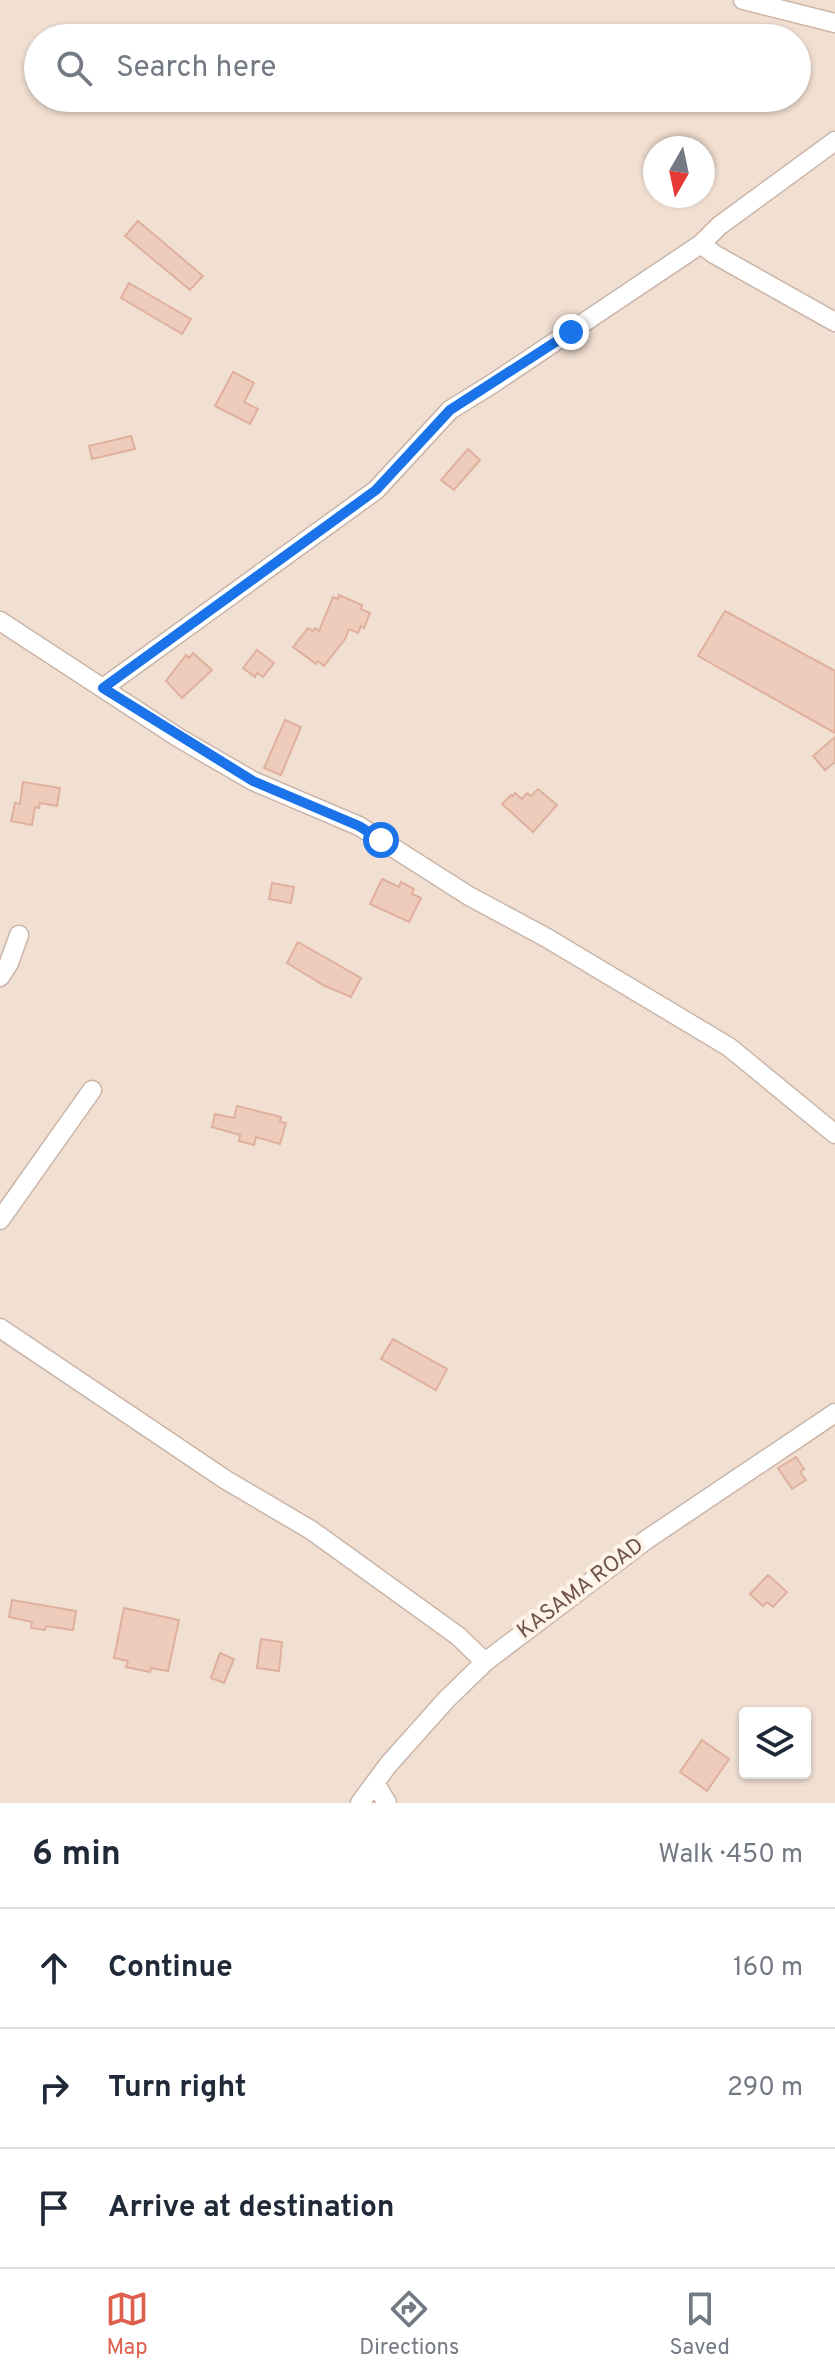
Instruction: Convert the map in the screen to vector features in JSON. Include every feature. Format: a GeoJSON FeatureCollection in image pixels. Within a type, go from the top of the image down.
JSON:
{"type":"FeatureCollection","features":[{"type":"Feature","properties":{"kind":"street"},"geometry":{"type":"LineString","coordinates":[[743,0],[833,17]]}},
{"type":"Feature","properties":{"kind":"street"},"geometry":{"type":"LineString","coordinates":[[103,688],[376,490],[450,410],[701,244],[719,226],[835,141]]}},
{"type":"Feature","properties":{"kind":"street"},"geometry":{"type":"LineString","coordinates":[[701,244],[835,322]]}},
{"type":"Feature","properties":{"kind":"street"},"geometry":{"type":"LineString","coordinates":[[0,621],[253,781],[359,826],[469,896],[547,938],[729,1047],[835,1134]]}},
{"type":"Feature","properties":{"kind":"street"},"geometry":{"type":"LineString","coordinates":[[0,977],[9,963],[19,935]]}},
{"type":"Feature","properties":{"kind":"street"},"geometry":{"type":"LineString","coordinates":[[0,1220],[92,1090]]}},
{"type":"Feature","properties":{"kind":"street"},"geometry":{"type":"LineString","coordinates":[[0,1328],[226,1480],[311,1530],[458,1636],[485,1662]]}},
{"type":"Feature","properties":{"kind":"street","name":"KASAMA ROAD"},"geometry":{"type":"LineString","coordinates":[[360,1803],[446,1700],[485,1662],[646,1540],[835,1413]]}},
{"type":"Feature","properties":{"kind":"street"},"geometry":{"type":"LineString","coordinates":[[375,1783],[387,1803]]}},
{"type":"Feature","properties":{"kind":"shaded area"},"geometry":{"type":"Polygon","coordinates":[[[0,0],[835,0],[835,1803],[0,1803],[0,0]]]}},
{"type":"Feature","properties":{"kind":"building"},"geometry":{"type":"Polygon","coordinates":[[[138,221],[203,276],[190,290],[125,236],[138,221]]]}},
{"type":"Feature","properties":{"kind":"building"},"geometry":{"type":"Polygon","coordinates":[[[129,283],[191,319],[182,334],[121,298],[129,283]]]}},
{"type":"Feature","properties":{"kind":"building"},"geometry":{"type":"Polygon","coordinates":[[[233,372],[254,383],[244,402],[258,409],[250,424],[215,406],[233,372]]]}},
{"type":"Feature","properties":{"kind":"building"},"geometry":{"type":"Polygon","coordinates":[[[131,436],[135,449],[92,459],[89,446],[131,436]]]}},
{"type":"Feature","properties":{"kind":"building"},"geometry":{"type":"Polygon","coordinates":[[[468,449],[480,460],[454,490],[441,480],[468,449]]]}},
{"type":"Feature","properties":{"kind":"building"},"geometry":{"type":"Polygon","coordinates":[[[339,595],[362,605],[361,609],[370,613],[364,628],[361,626],[358,633],[349,629],[324,666],[318,661],[316,664],[293,647],[308,628],[319,631],[333,597],[338,599],[339,595]]]}},
{"type":"Feature","properties":{"kind":"building"},"geometry":{"type":"Polygon","coordinates":[[[725,611],[835,671],[835,733],[698,656],[725,611]]]}},
{"type":"Feature","properties":{"kind":"building"},"geometry":{"type":"Polygon","coordinates":[[[257,650],[274,663],[263,677],[257,673],[255,677],[243,668],[257,650]]]}},
{"type":"Feature","properties":{"kind":"building"},"geometry":{"type":"Polygon","coordinates":[[[193,653],[212,670],[182,698],[166,681],[186,655],[189,658],[193,653]]]}},
{"type":"Feature","properties":{"kind":"building"},"geometry":{"type":"Polygon","coordinates":[[[285,720],[301,727],[281,775],[264,768],[285,720]]]}},
{"type":"Feature","properties":{"kind":"building"},"geometry":{"type":"Polygon","coordinates":[[[835,737],[835,762],[825,770],[813,756],[835,737]]]}},
{"type":"Feature","properties":{"kind":"building"},"geometry":{"type":"Polygon","coordinates":[[[23,782],[60,788],[57,806],[40,803],[39,808],[35,807],[32,825],[11,821],[15,803],[20,804],[23,782]]]}},
{"type":"Feature","properties":{"kind":"building"},"geometry":{"type":"Polygon","coordinates":[[[538,789],[557,805],[533,832],[502,804],[515,793],[522,799],[527,793],[531,796],[538,789]]]}},
{"type":"Feature","properties":{"kind":"building"},"geometry":{"type":"Polygon","coordinates":[[[382,879],[399,887],[401,882],[414,889],[412,894],[421,898],[409,922],[370,904],[382,879]]]}},
{"type":"Feature","properties":{"kind":"building"},"geometry":{"type":"Polygon","coordinates":[[[272,883],[294,887],[291,903],[269,899],[272,883]]]}},
{"type":"Feature","properties":{"kind":"building"},"geometry":{"type":"Polygon","coordinates":[[[298,942],[361,978],[351,997],[325,986],[287,963],[298,942]]]}},
{"type":"Feature","properties":{"kind":"building"},"geometry":{"type":"Polygon","coordinates":[[[237,1106],[281,1117],[280,1122],[286,1123],[280,1144],[256,1137],[254,1145],[239,1141],[240,1135],[212,1127],[215,1114],[234,1118],[237,1106]]]}},
{"type":"Feature","properties":{"kind":"building"},"geometry":{"type":"Polygon","coordinates":[[[393,1339],[447,1369],[436,1390],[381,1359],[393,1339]]]}},
{"type":"Feature","properties":{"kind":"building"},"geometry":{"type":"Polygon","coordinates":[[[796,1457],[804,1469],[800,1472],[806,1480],[792,1489],[778,1468],[796,1457]]]}},
{"type":"Feature","properties":{"kind":"building"},"geometry":{"type":"Polygon","coordinates":[[[768,1575],[787,1592],[773,1607],[767,1602],[763,1606],[750,1594],[768,1575]]]}},
{"type":"Feature","properties":{"kind":"building"},"geometry":{"type":"Polygon","coordinates":[[[12,1600],[76,1611],[73,1630],[46,1626],[45,1630],[31,1628],[32,1622],[9,1617],[12,1600]]]}},
{"type":"Feature","properties":{"kind":"building"},"geometry":{"type":"Polygon","coordinates":[[[124,1608],[179,1620],[168,1671],[151,1668],[150,1672],[126,1667],[128,1661],[114,1658],[124,1608]]]}},
{"type":"Feature","properties":{"kind":"building"},"geometry":{"type":"Polygon","coordinates":[[[261,1639],[282,1642],[279,1671],[257,1668],[261,1639]]]}},
{"type":"Feature","properties":{"kind":"building"},"geometry":{"type":"Polygon","coordinates":[[[220,1653],[234,1659],[224,1683],[211,1678],[220,1653]]]}},
{"type":"Feature","properties":{"kind":"building"},"geometry":{"type":"Polygon","coordinates":[[[702,1740],[729,1759],[707,1791],[680,1772],[702,1740]]]}},
{"type":"Feature","properties":{"kind":"route"},"geometry":{"type":"LineString","coordinates":[[381,840],[359,826],[253,781],[179,738],[103,688],[376,490],[450,410],[571,332]]}}]}
